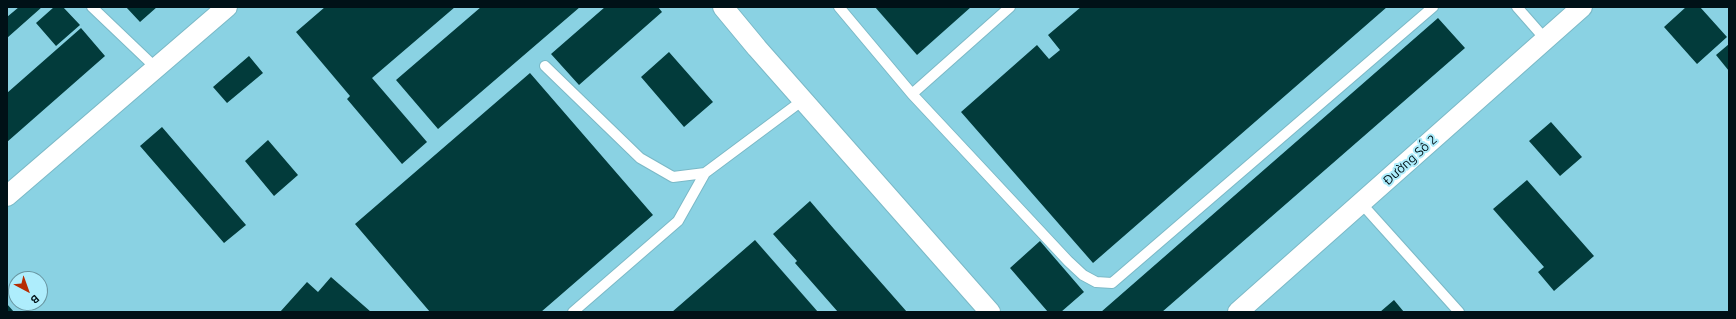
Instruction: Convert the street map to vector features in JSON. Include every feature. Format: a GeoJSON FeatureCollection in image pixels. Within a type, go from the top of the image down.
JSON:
{"type":"FeatureCollection","features":[{"type":"Feature","properties":{"kind":"street"},"geometry":{"type":"LineString","coordinates":[[7,196],[227,7]]}},
{"type":"Feature","properties":{"kind":"street"},"geometry":{"type":"LineString","coordinates":[[723,7],[757,48],[990,312]]}},
{"type":"Feature","properties":{"kind":"street","name":"Đường Số 2"},"geometry":{"type":"LineString","coordinates":[[1238,312],[1582,7]]}},
{"type":"Feature","properties":{"kind":"lane"},"geometry":{"type":"LineString","coordinates":[[92,7],[156,68]]}},
{"type":"Feature","properties":{"kind":"lane"},"geometry":{"type":"LineString","coordinates":[[839,7],[912,94],[1068,261],[1083,275],[1096,282],[1112,283],[1433,7]]}},
{"type":"Feature","properties":{"kind":"lane"},"geometry":{"type":"LineString","coordinates":[[912,94],[1010,7]]}},
{"type":"Feature","properties":{"kind":"lane"},"geometry":{"type":"LineString","coordinates":[[1517,7],[1546,40]]}},
{"type":"Feature","properties":{"kind":"lane"},"geometry":{"type":"LineString","coordinates":[[545,66],[640,158],[673,176],[704,173]]}},
{"type":"Feature","properties":{"kind":"lane"},"geometry":{"type":"LineString","coordinates":[[573,312],[678,221],[704,173],[803,100]]}},
{"type":"Feature","properties":{"kind":"lane"},"geometry":{"type":"LineString","coordinates":[[1361,203],[1459,312]]}},
{"type":"Feature","properties":{"kind":"shaded area"},"geometry":{"type":"Polygon","coordinates":[[[7,7],[1729,7],[1729,312],[7,312],[7,7]]]}},
{"type":"Feature","properties":{"kind":"building"},"geometry":{"type":"Polygon","coordinates":[[[19,7],[42,7],[7,38],[7,17],[19,7]]]}},
{"type":"Feature","properties":{"kind":"building"},"geometry":{"type":"Polygon","coordinates":[[[54,7],[63,7],[80,25],[56,46],[36,23],[54,7]]]}},
{"type":"Feature","properties":{"kind":"building"},"geometry":{"type":"Polygon","coordinates":[[[126,7],[157,7],[140,22],[126,7]]]}},
{"type":"Feature","properties":{"kind":"building"},"geometry":{"type":"Polygon","coordinates":[[[325,7],[455,7],[372,78],[427,142],[402,164],[347,99],[350,96],[296,32],[325,7]]]}},
{"type":"Feature","properties":{"kind":"building"},"geometry":{"type":"Polygon","coordinates":[[[481,7],[580,7],[438,129],[396,80],[481,7]]]}},
{"type":"Feature","properties":{"kind":"building"},"geometry":{"type":"Polygon","coordinates":[[[605,7],[658,7],[662,12],[579,85],[551,54],[605,7]]]}},
{"type":"Feature","properties":{"kind":"building"},"geometry":{"type":"Polygon","coordinates":[[[875,7],[971,7],[917,55],[875,7]]]}},
{"type":"Feature","properties":{"kind":"building"},"geometry":{"type":"Polygon","coordinates":[[[1081,7],[1387,7],[1093,263],[961,112],[1037,45],[1049,59],[1060,50],[1048,35],[1081,7]]]}},
{"type":"Feature","properties":{"kind":"building"},"geometry":{"type":"Polygon","coordinates":[[[1686,7],[1700,7],[1727,37],[1697,64],[1664,27],[1686,7]]]}},
{"type":"Feature","properties":{"kind":"building"},"geometry":{"type":"Polygon","coordinates":[[[1438,18],[1465,48],[1162,312],[1101,312],[1438,18]]]}},
{"type":"Feature","properties":{"kind":"building"},"geometry":{"type":"Polygon","coordinates":[[[81,28],[105,56],[7,142],[7,93],[81,28]]]}},
{"type":"Feature","properties":{"kind":"building"},"geometry":{"type":"Polygon","coordinates":[[[1729,44],[1729,71],[1716,55],[1729,44]]]}},
{"type":"Feature","properties":{"kind":"building"},"geometry":{"type":"Polygon","coordinates":[[[669,52],[713,102],[684,127],[641,77],[669,52]]]}},
{"type":"Feature","properties":{"kind":"building"},"geometry":{"type":"Polygon","coordinates":[[[249,56],[263,73],[227,103],[213,87],[249,56]]]}},
{"type":"Feature","properties":{"kind":"building"},"geometry":{"type":"Polygon","coordinates":[[[530,73],[653,215],[541,312],[430,312],[355,224],[530,73]]]}},
{"type":"Feature","properties":{"kind":"building"},"geometry":{"type":"Polygon","coordinates":[[[1551,122],[1582,157],[1560,176],[1529,141],[1551,122]]]}},
{"type":"Feature","properties":{"kind":"building"},"geometry":{"type":"Polygon","coordinates":[[[162,127],[246,225],[224,243],[140,146],[162,127]]]}},
{"type":"Feature","properties":{"kind":"building"},"geometry":{"type":"Polygon","coordinates":[[[268,140],[298,175],[274,196],[245,161],[268,140]]]}},
{"type":"Feature","properties":{"kind":"building"},"geometry":{"type":"Polygon","coordinates":[[[1527,180],[1594,256],[1554,291],[1538,272],[1544,267],[1493,209],[1527,180]]]}},
{"type":"Feature","properties":{"kind":"building"},"geometry":{"type":"Polygon","coordinates":[[[810,201],[907,312],[838,312],[795,263],[797,261],[773,234],[810,201]]]}},
{"type":"Feature","properties":{"kind":"building"},"geometry":{"type":"Polygon","coordinates":[[[755,240],[818,312],[672,312],[755,240]]]}},
{"type":"Feature","properties":{"kind":"building"},"geometry":{"type":"Polygon","coordinates":[[[1040,241],[1084,292],[1061,312],[1048,312],[1010,268],[1040,241]]]}},
{"type":"Feature","properties":{"kind":"building"},"geometry":{"type":"Polygon","coordinates":[[[331,277],[371,312],[280,312],[307,282],[318,292],[331,277]]]}},
{"type":"Feature","properties":{"kind":"building"},"geometry":{"type":"Polygon","coordinates":[[[1394,300],[1404,312],[1380,312],[1394,300]]]}},
{"type":"Feature","properties":{"kind":"building"},"geometry":{"type":"Polygon","coordinates":[[[7,304],[8,311],[14,312],[7,312],[7,304]]]}}]}
